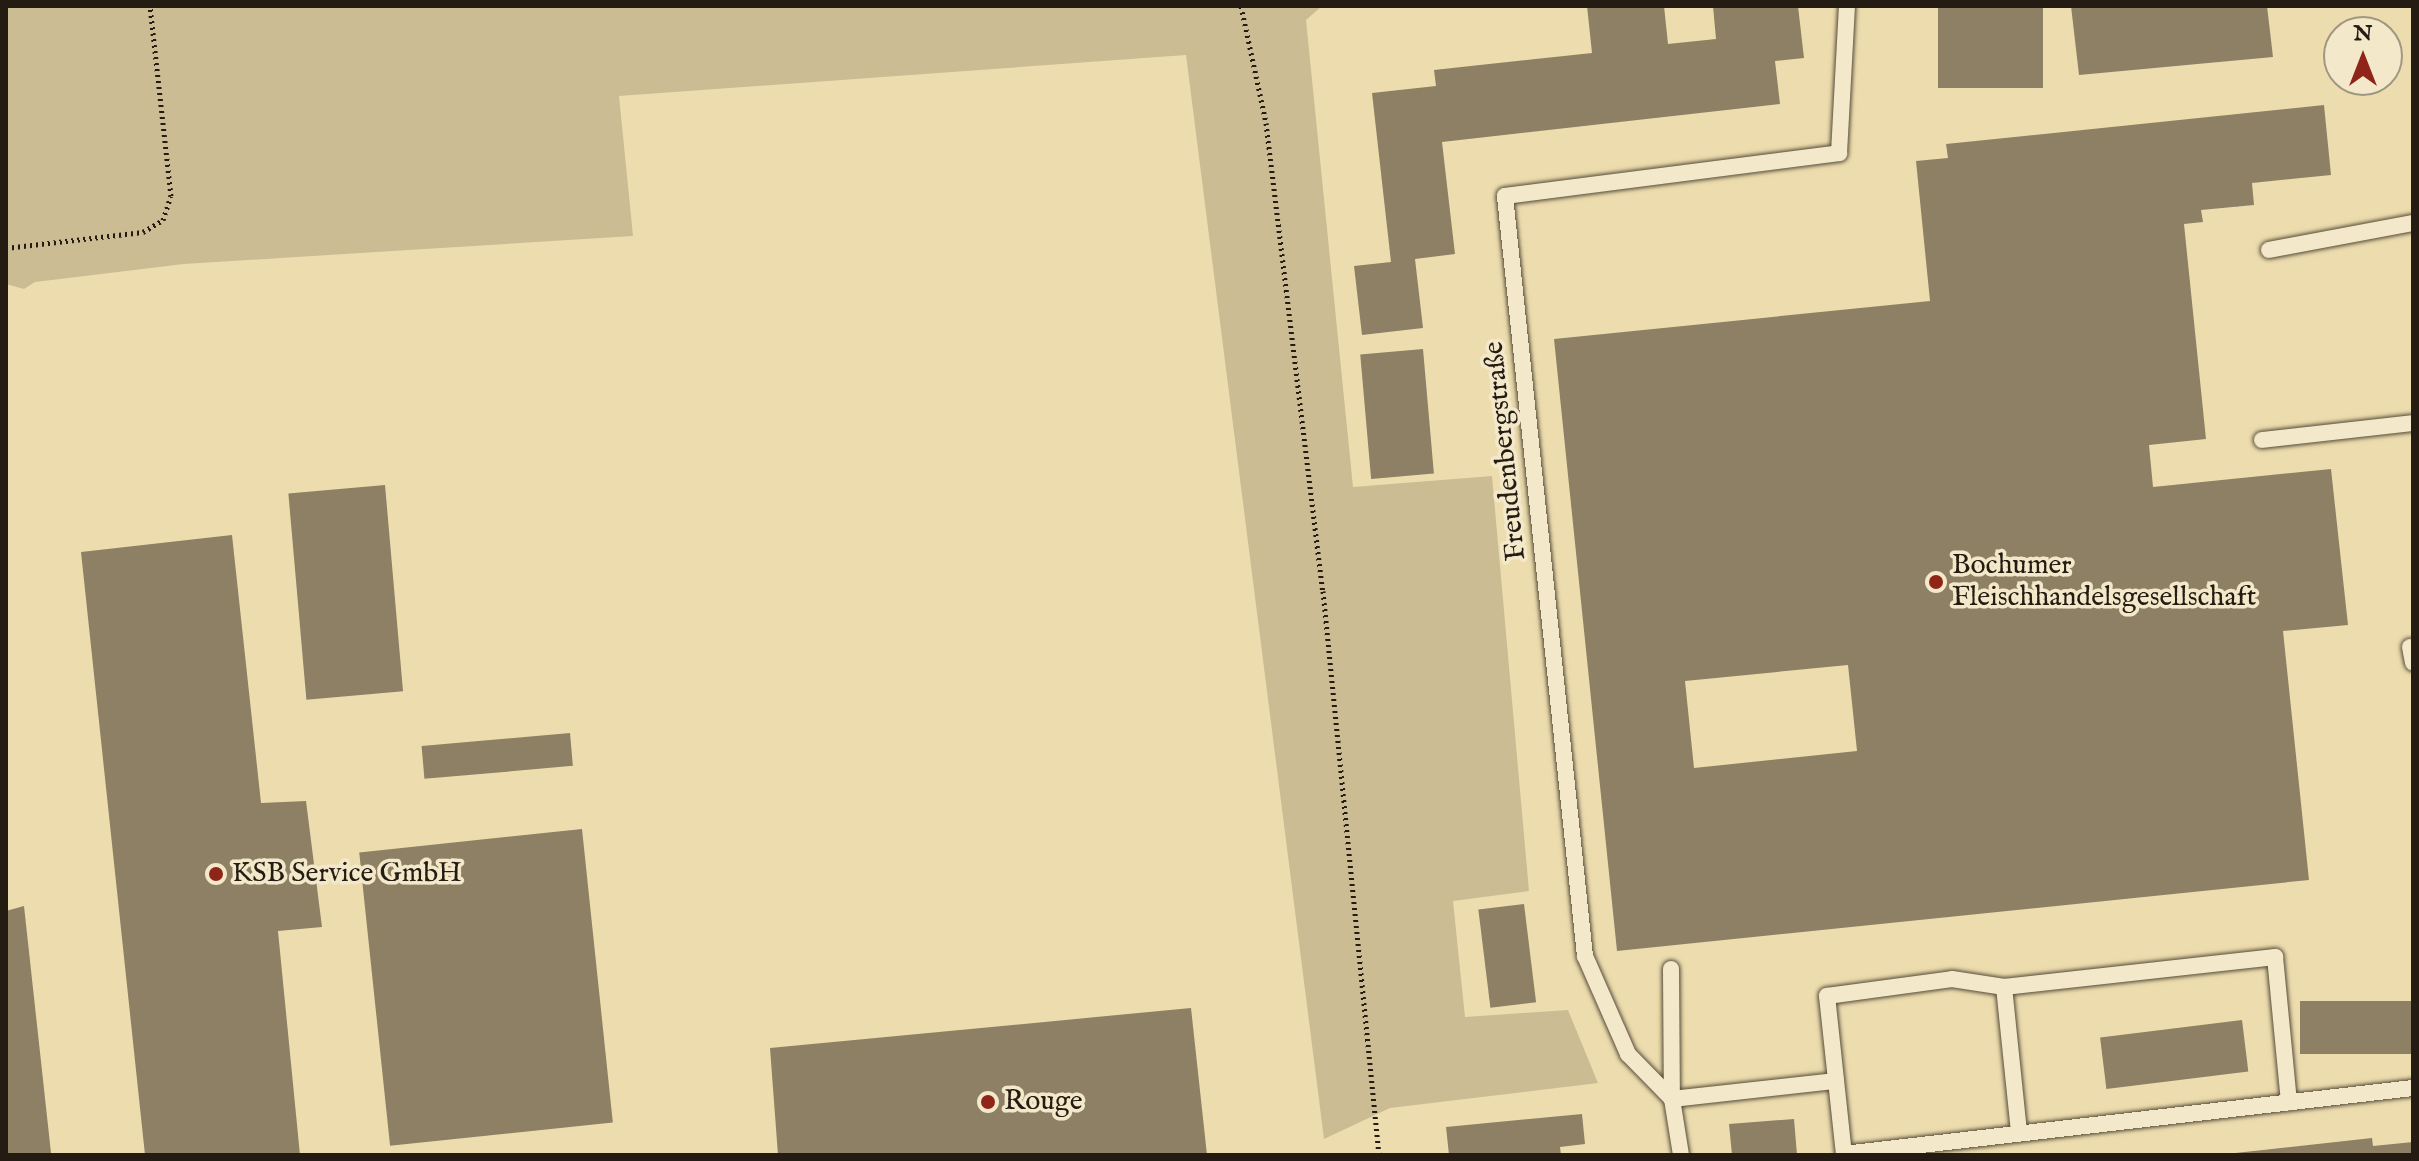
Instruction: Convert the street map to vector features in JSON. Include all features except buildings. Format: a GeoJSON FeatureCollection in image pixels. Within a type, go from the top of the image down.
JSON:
{"type":"FeatureCollection","features":[{"type":"Feature","properties":{"kind":"lane","name":"Freudenbergstraße"},"geometry":{"type":"LineString","coordinates":[[1672,1099],[1628,1054],[1585,956],[1505,196],[1839,153],[1847,6]]}},
{"type":"Feature","properties":{"kind":"lane"},"geometry":{"type":"LineString","coordinates":[[2269,250],[2413,223]]}},
{"type":"Feature","properties":{"kind":"lane"},"geometry":{"type":"LineString","coordinates":[[2262,440],[2413,423]]}},
{"type":"Feature","properties":{"kind":"lane"},"geometry":{"type":"LineString","coordinates":[[2289,1102],[2275,957],[2004,987],[1952,979],[1827,996],[1844,1154],[2413,1088]]}},
{"type":"Feature","properties":{"kind":"lane"},"geometry":{"type":"LineString","coordinates":[[1671,969],[1672,1099],[1681,1155]]}},
{"type":"Feature","properties":{"kind":"lane"},"geometry":{"type":"LineString","coordinates":[[2004,987],[2019,1133]]}},
{"type":"Feature","properties":{"kind":"lane"},"geometry":{"type":"LineString","coordinates":[[1672,1099],[1836,1081]]}},
{"type":"Feature","properties":{"kind":"path"},"geometry":{"type":"LineString","coordinates":[[6,248],[143,232],[163,220],[171,196],[150,6]]}},
{"type":"Feature","properties":{"kind":"path"},"geometry":{"type":"LineString","coordinates":[[1241,6],[1266,123],[1318,544],[1379,1155]]}},
{"type":"Feature","properties":{"kind":"shaded area"},"geometry":{"type":"Polygon","coordinates":[[[6,6],[1322,6],[1306,20],[1353,487],[1492,476],[1529,891],[1453,901],[1465,1017],[1568,1010],[1598,1083],[1390,1108],[1324,1139],[1186,55],[619,96],[633,236],[184,264],[35,282],[24,289],[6,284],[6,6]]]}},
{"type":"Feature","properties":{"kind":"place","name":"Bochumer Fleischhandelsgesellschaft"},"geometry":{"type":"Point","coordinates":[1936,582]}},
{"type":"Feature","properties":{"kind":"place","name":"KSB Service GmbH"},"geometry":{"type":"Point","coordinates":[216,874]}},
{"type":"Feature","properties":{"kind":"place","name":"Rouge"},"geometry":{"type":"Point","coordinates":[988,1102]}}]}
